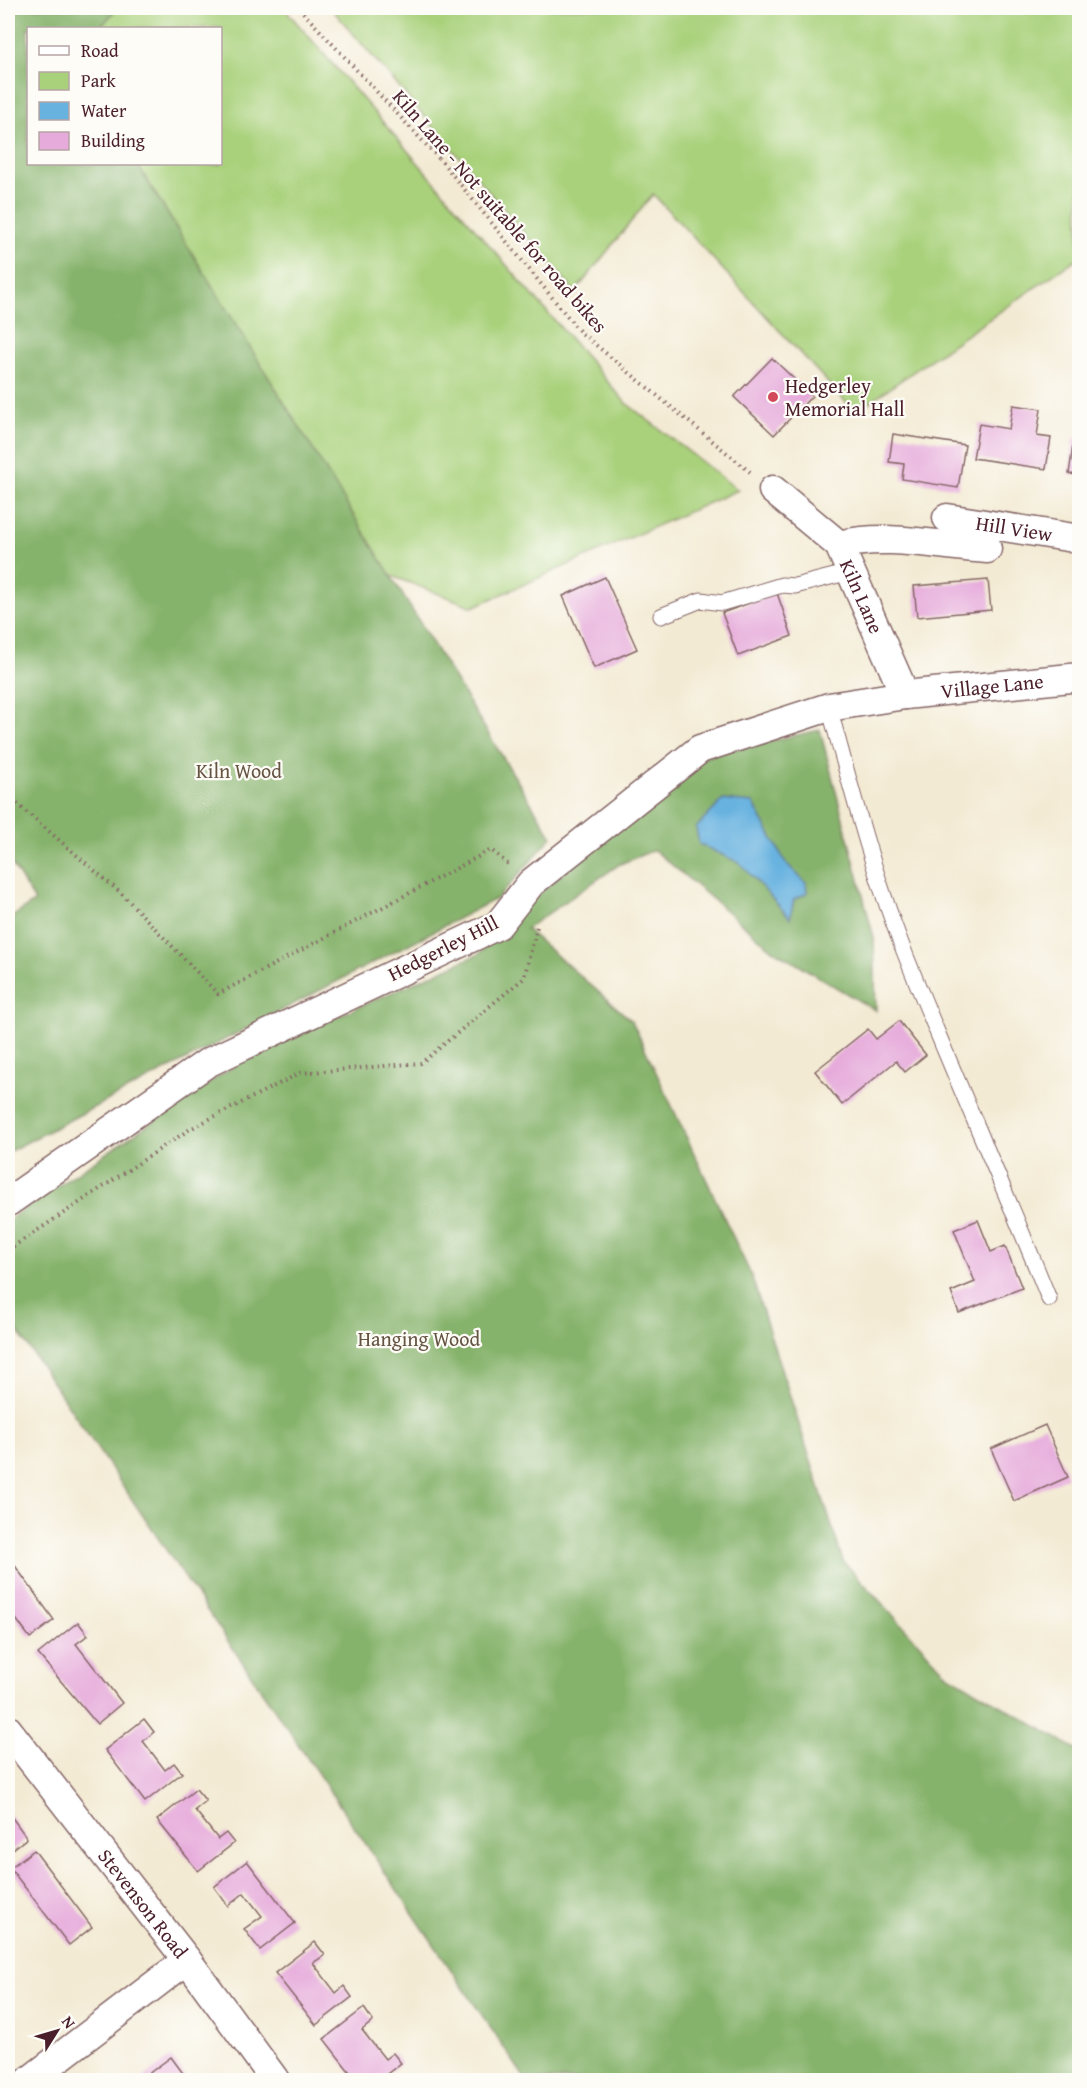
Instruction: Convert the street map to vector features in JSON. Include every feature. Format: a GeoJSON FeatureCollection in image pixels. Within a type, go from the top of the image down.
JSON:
{"type":"FeatureCollection","features":[{"type":"Feature","properties":{"kind":"street","name":"Kiln Lane"},"geometry":{"type":"LineString","coordinates":[[773,490],[839,545],[905,695]]}},
{"type":"Feature","properties":{"kind":"street","name":"Hill View"},"geometry":{"type":"LineString","coordinates":[[947,518],[1080,539]]}},
{"type":"Feature","properties":{"kind":"street"},"geometry":{"type":"LineString","coordinates":[[839,545],[855,541],[908,542],[987,549]]}},
{"type":"Feature","properties":{"kind":"street","name":"Village Lane"},"geometry":{"type":"LineString","coordinates":[[905,695],[1080,677]]}},
{"type":"Feature","properties":{"kind":"street","name":"Hedgerley Hill"},"geometry":{"type":"LineString","coordinates":[[8,1202],[207,1064],[498,925],[531,882],[700,749],[830,707],[905,695]]}},
{"type":"Feature","properties":{"kind":"street","name":"Stevenson Road"},"geometry":{"type":"LineString","coordinates":[[8,1730],[187,1960],[275,2080]]}},
{"type":"Feature","properties":{"kind":"street"},"geometry":{"type":"LineString","coordinates":[[30,2080],[187,1960]]}},
{"type":"Feature","properties":{"kind":"lane"},"geometry":{"type":"LineString","coordinates":[[661,616],[701,600],[722,603],[782,585],[795,586],[850,572]]}},
{"type":"Feature","properties":{"kind":"lane"},"geometry":{"type":"LineString","coordinates":[[830,707],[863,831],[902,945],[1049,1299]]}},
{"type":"Feature","properties":{"kind":"path","name":"Kiln Lane - Not suitable for road bikes"},"geometry":{"type":"LineString","coordinates":[[299,8],[443,163],[580,332],[773,490]]}},
{"type":"Feature","properties":{"kind":"path"},"geometry":{"type":"LineString","coordinates":[[8,796],[124,896],[218,994],[491,850],[531,882]]}},
{"type":"Feature","properties":{"kind":"path"},"geometry":{"type":"LineString","coordinates":[[8,1250],[190,1129],[300,1073],[421,1063],[524,978],[539,921]]}},
{"type":"Feature","properties":{"kind":"green space","name":"Kiln Wood"},"geometry":{"type":"Polygon","coordinates":[[[8,8],[118,8],[100,27],[27,27],[27,165],[138,165],[552,837],[498,898],[8,1152],[8,920],[35,901],[8,858],[8,8]]]}},
{"type":"Feature","properties":{"kind":"green space"},"geometry":{"type":"Polygon","coordinates":[[[118,8],[284,8],[626,403],[738,490],[473,607],[389,575],[138,165],[222,165],[222,27],[100,27],[118,8]]]}},
{"type":"Feature","properties":{"kind":"green space"},"geometry":{"type":"Polygon","coordinates":[[[331,8],[1079,8],[1079,257],[855,412],[653,194],[575,292],[331,8]]]}},
{"type":"Feature","properties":{"kind":"green space","name":"Hanging Wood"},"geometry":{"type":"Polygon","coordinates":[[[820,730],[874,938],[876,1011],[773,950],[654,850],[620,864],[526,929],[632,1021],[751,1275],[843,1561],[947,1674],[1079,1751],[1079,2080],[526,2080],[8,1317],[8,1220],[252,1054],[479,954],[520,910],[698,757],[820,730]]]}},
{"type":"Feature","properties":{"kind":"water"},"geometry":{"type":"Polygon","coordinates":[[[723,800],[753,803],[786,863],[806,883],[807,893],[794,899],[790,918],[740,863],[699,844],[696,828],[723,800]]]}},
{"type":"Feature","properties":{"kind":"building","name":"Hedgerley Memorial Hall"},"geometry":{"type":"Polygon","coordinates":[[[772,358],[812,396],[774,435],[734,397],[772,358]]]}},
{"type":"Feature","properties":{"kind":"building"},"geometry":{"type":"Polygon","coordinates":[[[1013,405],[1041,409],[1037,436],[1051,438],[1046,469],[973,458],[979,424],[1009,429],[1013,405]]]}},
{"type":"Feature","properties":{"kind":"building"},"geometry":{"type":"Polygon","coordinates":[[[893,434],[965,445],[958,488],[902,479],[904,464],[889,462],[893,434]]]}},
{"type":"Feature","properties":{"kind":"building"},"geometry":{"type":"Polygon","coordinates":[[[1074,438],[1080,439],[1080,475],[1069,474],[1074,438]]]}},
{"type":"Feature","properties":{"kind":"building"},"geometry":{"type":"Polygon","coordinates":[[[605,577],[637,649],[594,668],[563,596],[605,577]]]}},
{"type":"Feature","properties":{"kind":"building"},"geometry":{"type":"Polygon","coordinates":[[[988,580],[991,610],[917,617],[914,586],[988,580]]]}},
{"type":"Feature","properties":{"kind":"building"},"geometry":{"type":"Polygon","coordinates":[[[777,593],[792,636],[738,656],[722,613],[777,593]]]}},
{"type":"Feature","properties":{"kind":"building"},"geometry":{"type":"Polygon","coordinates":[[[899,1021],[926,1055],[905,1072],[896,1061],[842,1105],[815,1071],[868,1029],[876,1039],[899,1021]]]}},
{"type":"Feature","properties":{"kind":"building"},"geometry":{"type":"Polygon","coordinates":[[[978,1220],[991,1252],[1005,1246],[1022,1288],[959,1313],[951,1292],[975,1282],[954,1230],[978,1220]]]}},
{"type":"Feature","properties":{"kind":"building"},"geometry":{"type":"Polygon","coordinates":[[[1045,1425],[1068,1477],[1014,1501],[991,1449],[1045,1425]]]}},
{"type":"Feature","properties":{"kind":"building"},"geometry":{"type":"Polygon","coordinates":[[[8,1556],[54,1620],[30,1638],[8,1608],[8,1556]]]}},
{"type":"Feature","properties":{"kind":"building"},"geometry":{"type":"Polygon","coordinates":[[[78,1622],[88,1635],[76,1644],[122,1703],[97,1724],[38,1654],[78,1622]]]}},
{"type":"Feature","properties":{"kind":"building"},"geometry":{"type":"Polygon","coordinates":[[[144,1719],[154,1732],[143,1741],[165,1770],[174,1763],[182,1773],[145,1802],[105,1750],[144,1719]]]}},
{"type":"Feature","properties":{"kind":"building"},"geometry":{"type":"Polygon","coordinates":[[[196,1789],[206,1801],[195,1810],[218,1839],[226,1833],[234,1843],[198,1871],[157,1820],[196,1789]]]}},
{"type":"Feature","properties":{"kind":"building"},"geometry":{"type":"Polygon","coordinates":[[[8,1812],[27,1838],[8,1853],[8,1812]]]}},
{"type":"Feature","properties":{"kind":"building"},"geometry":{"type":"Polygon","coordinates":[[[34,1850],[92,1927],[69,1945],[10,1868],[34,1850]]]}},
{"type":"Feature","properties":{"kind":"building"},"geometry":{"type":"Polygon","coordinates":[[[247,1861],[295,1923],[260,1950],[244,1929],[262,1916],[244,1893],[228,1906],[214,1887],[247,1861]]]}},
{"type":"Feature","properties":{"kind":"building"},"geometry":{"type":"Polygon","coordinates":[[[315,1942],[325,1955],[313,1963],[336,1993],[344,1986],[352,1997],[316,2025],[275,1973],[315,1942]]]}},
{"type":"Feature","properties":{"kind":"building"},"geometry":{"type":"Polygon","coordinates":[[[364,2008],[373,2021],[362,2030],[385,2059],[393,2053],[401,2063],[379,2080],[356,2080],[324,2039],[364,2008]]]}},
{"type":"Feature","properties":{"kind":"building"},"geometry":{"type":"Polygon","coordinates":[[[171,2057],[188,2080],[140,2080],[171,2057]]]}},
{"type":"Feature","properties":{"kind":"place","name":"Hedgerley Memorial Hall"},"geometry":{"type":"Point","coordinates":[773,397]}}]}
